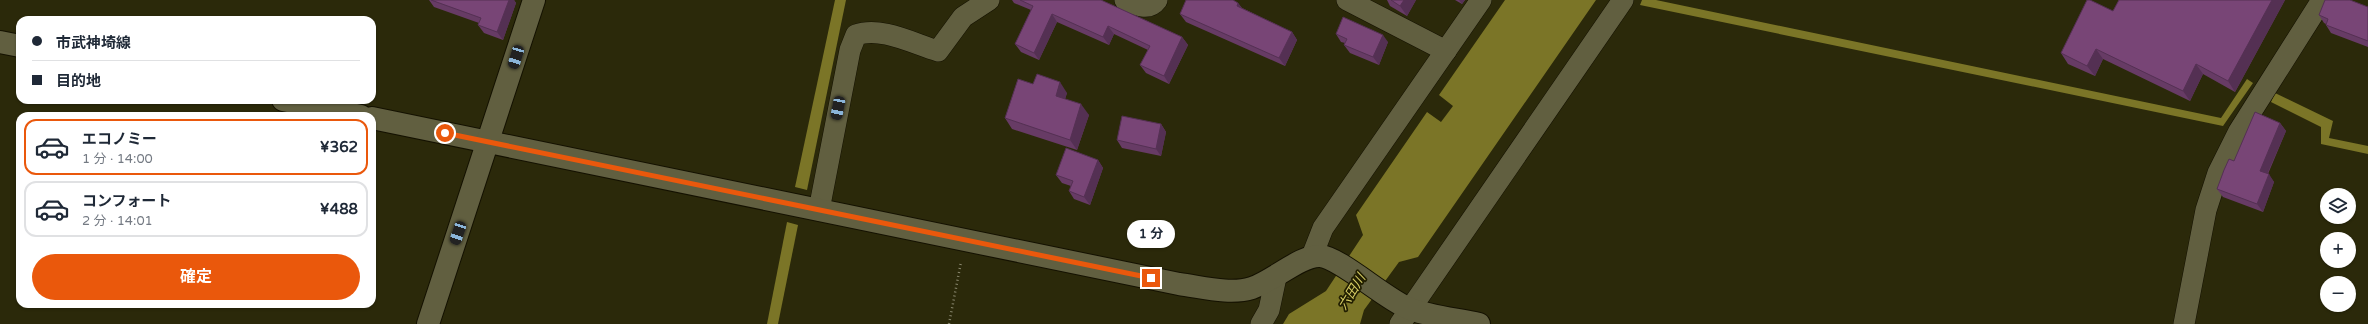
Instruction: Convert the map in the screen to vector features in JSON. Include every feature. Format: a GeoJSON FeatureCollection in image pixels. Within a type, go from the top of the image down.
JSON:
{"type":"FeatureCollection","features":[{"type":"Feature","properties":{"kind":"street"},"geometry":{"type":"LineString","coordinates":[[428,324],[489,142],[534,0]]}},
{"type":"Feature","properties":{"kind":"street"},"geometry":{"type":"LineString","coordinates":[[819,210],[850,50],[856,35],[867,31],[883,34],[938,51],[963,17],[989,0]]}},
{"type":"Feature","properties":{"kind":"street"},"geometry":{"type":"LineString","coordinates":[[1125,0],[1137,6],[1148,6],[1157,0]]}},
{"type":"Feature","properties":{"kind":"street"},"geometry":{"type":"LineString","coordinates":[[1347,0],[1446,51]]}},
{"type":"Feature","properties":{"kind":"street"},"geometry":{"type":"LineString","coordinates":[[1312,256],[1323,228],[1481,0]]}},
{"type":"Feature","properties":{"kind":"street"},"geometry":{"type":"LineString","coordinates":[[1405,316],[1623,0]]}},
{"type":"Feature","properties":{"kind":"street"},"geometry":{"type":"LineString","coordinates":[[2184,324],[2206,210],[2218,173],[2239,131],[2322,0]]}},
{"type":"Feature","properties":{"kind":"street"},"geometry":{"type":"LineString","coordinates":[[0,42],[16,45]]}},
{"type":"Feature","properties":{"kind":"street"},"geometry":{"type":"LineString","coordinates":[[302,104],[342,112]]}},
{"type":"Feature","properties":{"kind":"street"},"geometry":{"type":"LineString","coordinates":[[376,119],[1179,284],[1221,290],[1250,288],[1276,277],[1302,260],[1312,256],[1322,256],[1333,260],[1384,297],[1405,316],[1479,324]]}},
{"type":"Feature","properties":{"kind":"street"},"geometry":{"type":"LineString","coordinates":[[1261,324],[1269,310],[1276,277]]}},
{"type":"Feature","properties":{"kind":"path"},"geometry":{"type":"LineString","coordinates":[[949,324],[966,241]]}},
{"type":"Feature","properties":{"kind":"water"},"geometry":{"type":"Polygon","coordinates":[[[835,0],[846,0],[807,190],[795,187],[835,0]]]}},
{"type":"Feature","properties":{"kind":"water","name":"六田川"},"geometry":{"type":"Polygon","coordinates":[[[1505,0],[1596,0],[1418,257],[1399,262],[1364,310],[1360,324],[1283,324],[1289,314],[1326,291],[1363,235],[1356,215],[1427,112],[1441,122],[1453,106],[1439,95],[1505,0]]]}},
{"type":"Feature","properties":{"kind":"water"},"geometry":{"type":"Polygon","coordinates":[[[1642,0],[1656,0],[2221,118],[2247,79],[2253,83],[2223,126],[1640,5],[1642,0]]]}},
{"type":"Feature","properties":{"kind":"water"},"geometry":{"type":"Polygon","coordinates":[[[2275,93],[2333,121],[2329,138],[2368,146],[2368,154],[2321,144],[2321,127],[2271,102],[2275,93]]]}},
{"type":"Feature","properties":{"kind":"water"},"geometry":{"type":"Polygon","coordinates":[[[787,222],[798,225],[778,324],[767,324],[787,222]]]}},
{"type":"Feature","properties":{"kind":"building"},"geometry":{"type":"Polygon","coordinates":[[[431,0],[509,0],[497,32],[478,25],[481,18],[431,0]]]}},
{"type":"Feature","properties":{"kind":"building"},"geometry":{"type":"Polygon","coordinates":[[[1020,0],[1101,0],[1182,37],[1164,76],[1140,65],[1150,46],[1108,26],[1103,37],[1052,14],[1034,53],[1015,44],[1033,6],[1020,0]]]}},
{"type":"Feature","properties":{"kind":"building"},"geometry":{"type":"Polygon","coordinates":[[[1186,0],[1233,0],[1238,3],[1237,6],[1292,32],[1279,58],[1180,14],[1186,0]]]}},
{"type":"Feature","properties":{"kind":"building"},"geometry":{"type":"Polygon","coordinates":[[[1391,0],[1404,0],[1400,6],[1391,0]]]}},
{"type":"Feature","properties":{"kind":"building"},"geometry":{"type":"Polygon","coordinates":[[[2087,0],[2113,11],[2119,0],[2272,0],[2228,81],[2196,64],[2183,91],[2096,49],[2087,66],[2061,53],[2087,0]]]}},
{"type":"Feature","properties":{"kind":"building"},"geometry":{"type":"Polygon","coordinates":[[[2325,0],[2350,0],[2368,7],[2368,41],[2326,25],[2328,19],[2319,15],[2325,0]]]}},
{"type":"Feature","properties":{"kind":"building"},"geometry":{"type":"Polygon","coordinates":[[[1343,17],[1383,35],[1373,57],[1344,45],[1347,39],[1336,34],[1343,17]]]}},
{"type":"Feature","properties":{"kind":"building"},"geometry":{"type":"Polygon","coordinates":[[[1037,74],[1060,82],[1056,96],[1081,104],[1070,140],[1005,118],[1018,79],[1033,84],[1037,74]]]}},
{"type":"Feature","properties":{"kind":"building"},"geometry":{"type":"Polygon","coordinates":[[[2255,112],[2280,123],[2260,171],[2269,174],[2257,204],[2217,189],[2229,159],[2234,161],[2255,112]]]}},
{"type":"Feature","properties":{"kind":"building"},"geometry":{"type":"Polygon","coordinates":[[[1122,116],[1161,124],[1156,149],[1117,140],[1122,116]]]}},
{"type":"Feature","properties":{"kind":"building"},"geometry":{"type":"Polygon","coordinates":[[[1066,148],[1098,160],[1084,197],[1069,191],[1073,181],[1056,175],[1066,148]]]}},
{"type":"Feature","properties":{"kind":"route"},"geometry":{"type":"LineString","coordinates":[[445,133],[1037,256],[1151,278]]}}]}
